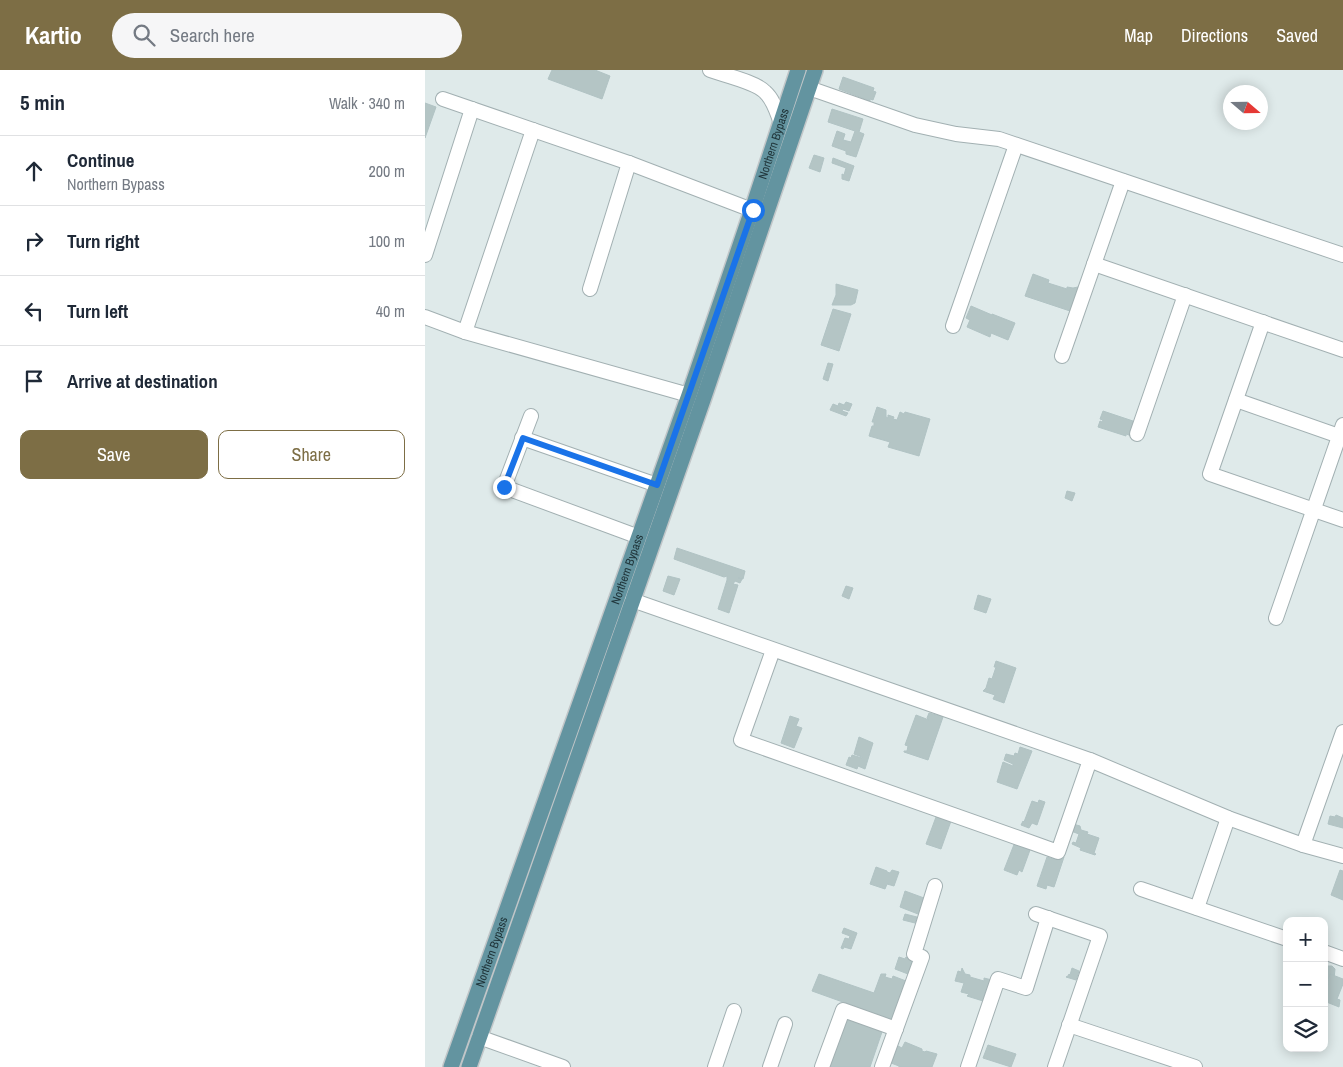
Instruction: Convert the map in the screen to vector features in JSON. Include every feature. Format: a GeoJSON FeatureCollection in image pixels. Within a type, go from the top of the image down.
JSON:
{"type":"FeatureCollection","features":[{"type":"Feature","properties":{"kind":"main road","name":"Northern Bypass"},"geometry":{"type":"LineString","coordinates":[[469,1067],[703,400],[740,267],[753,210],[798,70]]}},
{"type":"Feature","properties":{"kind":"main road","name":"Northern Bypass"},"geometry":{"type":"LineString","coordinates":[[451,1067],[689,395],[815,70]]}},
{"type":"Feature","properties":{"kind":"street"},"geometry":{"type":"LineString","coordinates":[[710,70],[751,84],[765,91],[774,104],[781,123]]}},
{"type":"Feature","properties":{"kind":"street"},"geometry":{"type":"LineString","coordinates":[[809,88],[915,125],[956,134],[999,139],[1343,255]]}},
{"type":"Feature","properties":{"kind":"street"},"geometry":{"type":"LineString","coordinates":[[443,100],[629,163],[753,210]]}},
{"type":"Feature","properties":{"kind":"street"},"geometry":{"type":"LineString","coordinates":[[425,255],[472,109]]}},
{"type":"Feature","properties":{"kind":"street"},"geometry":{"type":"LineString","coordinates":[[465,332],[533,130]]}},
{"type":"Feature","properties":{"kind":"street"},"geometry":{"type":"LineString","coordinates":[[953,326],[1016,145]]}},
{"type":"Feature","properties":{"kind":"street"},"geometry":{"type":"LineString","coordinates":[[589,289],[629,163]]}},
{"type":"Feature","properties":{"kind":"street"},"geometry":{"type":"LineString","coordinates":[[1062,356],[1123,181]]}},
{"type":"Feature","properties":{"kind":"street"},"geometry":{"type":"LineString","coordinates":[[1094,264],[1343,350]]}},
{"type":"Feature","properties":{"kind":"street"},"geometry":{"type":"LineString","coordinates":[[1137,434],[1185,295]]}},
{"type":"Feature","properties":{"kind":"street"},"geometry":{"type":"LineString","coordinates":[[425,318],[465,332],[689,395]]}},
{"type":"Feature","properties":{"kind":"street"},"geometry":{"type":"LineString","coordinates":[[1263,322],[1210,474],[1343,520]]}},
{"type":"Feature","properties":{"kind":"street"},"geometry":{"type":"LineString","coordinates":[[1236,400],[1341,430],[1276,618]]}},
{"type":"Feature","properties":{"kind":"street"},"geometry":{"type":"LineString","coordinates":[[531,416],[504,487],[639,537]]}},
{"type":"Feature","properties":{"kind":"street"},"geometry":{"type":"LineString","coordinates":[[523,438],[657,485]]}},
{"type":"Feature","properties":{"kind":"street"},"geometry":{"type":"LineString","coordinates":[[632,600],[1090,760],[1228,818],[1343,856]]}},
{"type":"Feature","properties":{"kind":"street"},"geometry":{"type":"LineString","coordinates":[[773,650],[741,740],[1058,852],[1090,760]]}},
{"type":"Feature","properties":{"kind":"street"},"geometry":{"type":"LineString","coordinates":[[1303,844],[1343,732]]}},
{"type":"Feature","properties":{"kind":"street"},"geometry":{"type":"LineString","coordinates":[[1197,908],[1228,818]]}},
{"type":"Feature","properties":{"kind":"street"},"geometry":{"type":"LineString","coordinates":[[882,1067],[922,957],[914,954],[935,886]]}},
{"type":"Feature","properties":{"kind":"street"},"geometry":{"type":"LineString","coordinates":[[1141,889],[1283,938]]}},
{"type":"Feature","properties":{"kind":"street"},"geometry":{"type":"LineString","coordinates":[[968,1067],[998,979],[1026,988],[1042,916],[1100,936],[1055,1067]]}},
{"type":"Feature","properties":{"kind":"street"},"geometry":{"type":"LineString","coordinates":[[1328,953],[1343,959]]}},
{"type":"Feature","properties":{"kind":"street"},"geometry":{"type":"LineString","coordinates":[[822,1067],[843,1010],[896,1029]]}},
{"type":"Feature","properties":{"kind":"street"},"geometry":{"type":"LineString","coordinates":[[715,1067],[734,1011]]}},
{"type":"Feature","properties":{"kind":"street"},"geometry":{"type":"LineString","coordinates":[[770,1067],[785,1024]]}},
{"type":"Feature","properties":{"kind":"street"},"geometry":{"type":"LineString","coordinates":[[1069,1025],[1195,1067]]}},
{"type":"Feature","properties":{"kind":"street"},"geometry":{"type":"LineString","coordinates":[[479,1037],[563,1067]]}},
{"type":"Feature","properties":{"kind":"building"},"geometry":{"type":"Polygon","coordinates":[[[552,70],[595,70],[610,76],[602,99],[548,79],[552,70]]]}},
{"type":"Feature","properties":{"kind":"building"},"geometry":{"type":"Polygon","coordinates":[[[843,77],[874,88],[873,91],[876,92],[873,100],[870,99],[870,101],[839,89],[843,77]]]}},
{"type":"Feature","properties":{"kind":"building"},"geometry":{"type":"Polygon","coordinates":[[[425,103],[436,107],[425,138],[425,103]]]}},
{"type":"Feature","properties":{"kind":"building"},"geometry":{"type":"Polygon","coordinates":[[[832,109],[863,119],[859,132],[864,134],[856,157],[832,146],[837,131],[845,134],[843,140],[851,142],[855,131],[828,122],[832,109]]]}},
{"type":"Feature","properties":{"kind":"building"},"geometry":{"type":"Polygon","coordinates":[[[814,155],[824,158],[820,172],[809,168],[814,155]]]}},
{"type":"Feature","properties":{"kind":"building"},"geometry":{"type":"Polygon","coordinates":[[[833,158],[854,166],[849,181],[842,179],[842,174],[844,175],[846,168],[832,163],[833,158]]]}},
{"type":"Feature","properties":{"kind":"building"},"geometry":{"type":"Polygon","coordinates":[[[1033,274],[1049,280],[1048,283],[1067,289],[1067,287],[1078,287],[1070,311],[1025,296],[1033,274]]]}},
{"type":"Feature","properties":{"kind":"building"},"geometry":{"type":"Polygon","coordinates":[[[836,284],[858,290],[855,303],[851,305],[832,305],[836,295],[836,284]]]}},
{"type":"Feature","properties":{"kind":"building"},"geometry":{"type":"Polygon","coordinates":[[[971,306],[1015,323],[1008,340],[991,333],[990,337],[967,327],[970,320],[966,318],[971,306]]]}},
{"type":"Feature","properties":{"kind":"building"},"geometry":{"type":"Polygon","coordinates":[[[833,309],[851,314],[839,351],[821,345],[833,309]]]}},
{"type":"Feature","properties":{"kind":"building"},"geometry":{"type":"Polygon","coordinates":[[[828,363],[833,364],[828,381],[823,379],[828,363]]]}},
{"type":"Feature","properties":{"kind":"building"},"geometry":{"type":"Polygon","coordinates":[[[846,402],[852,404],[849,411],[843,409],[842,411],[848,413],[846,416],[830,410],[833,404],[838,406],[839,403],[844,405],[846,402]]]}},
{"type":"Feature","properties":{"kind":"building"},"geometry":{"type":"Polygon","coordinates":[[[877,407],[886,410],[886,417],[888,418],[888,415],[897,420],[900,412],[904,414],[905,412],[930,419],[919,456],[888,447],[890,442],[869,436],[872,426],[874,426],[874,422],[872,422],[877,407]]]}},
{"type":"Feature","properties":{"kind":"building"},"geometry":{"type":"Polygon","coordinates":[[[1103,411],[1133,421],[1129,435],[1126,434],[1126,436],[1098,427],[1100,421],[1102,422],[1103,420],[1100,419],[1103,411]]]}},
{"type":"Feature","properties":{"kind":"building"},"geometry":{"type":"Polygon","coordinates":[[[1067,491],[1075,493],[1072,501],[1065,498],[1067,491]]]}},
{"type":"Feature","properties":{"kind":"building"},"geometry":{"type":"Polygon","coordinates":[[[677,548],[745,571],[743,579],[738,578],[742,579],[740,583],[735,581],[733,584],[738,585],[729,613],[718,609],[727,576],[724,577],[674,559],[677,548]]]}},
{"type":"Feature","properties":{"kind":"building"},"geometry":{"type":"Polygon","coordinates":[[[668,576],[680,579],[674,595],[663,591],[668,576]]]}},
{"type":"Feature","properties":{"kind":"building"},"geometry":{"type":"Polygon","coordinates":[[[846,586],[853,588],[849,599],[842,596],[846,586]]]}},
{"type":"Feature","properties":{"kind":"building"},"geometry":{"type":"Polygon","coordinates":[[[978,595],[991,599],[986,613],[974,609],[978,595]]]}},
{"type":"Feature","properties":{"kind":"building"},"geometry":{"type":"Polygon","coordinates":[[[996,661],[1016,668],[1004,703],[993,699],[995,695],[983,691],[989,678],[992,679],[996,661]]]}},
{"type":"Feature","properties":{"kind":"building"},"geometry":{"type":"Polygon","coordinates":[[[929,713],[943,717],[928,760],[904,751],[907,751],[908,746],[905,745],[916,715],[929,720],[927,718],[929,713]]]}},
{"type":"Feature","properties":{"kind":"building"},"geometry":{"type":"Polygon","coordinates":[[[790,716],[799,719],[796,726],[802,728],[794,748],[781,743],[790,716]]]}},
{"type":"Feature","properties":{"kind":"building"},"geometry":{"type":"Polygon","coordinates":[[[859,737],[873,743],[865,769],[858,766],[857,769],[846,765],[849,757],[851,758],[852,755],[862,758],[854,754],[859,737]]]}},
{"type":"Feature","properties":{"kind":"building"},"geometry":{"type":"Polygon","coordinates":[[[1020,747],[1032,751],[1017,789],[997,782],[1003,762],[1013,766],[1013,764],[1004,760],[1006,754],[1014,756],[1015,753],[1018,754],[1020,747]]]}},
{"type":"Feature","properties":{"kind":"building"},"geometry":{"type":"Polygon","coordinates":[[[1039,800],[1045,802],[1037,825],[1032,823],[1029,828],[1021,825],[1032,801],[1038,803],[1039,800]]]}},
{"type":"Feature","properties":{"kind":"building"},"geometry":{"type":"Polygon","coordinates":[[[1336,815],[1343,818],[1343,828],[1328,824],[1330,816],[1335,817],[1336,815]]]}},
{"type":"Feature","properties":{"kind":"building"},"geometry":{"type":"Polygon","coordinates":[[[936,817],[951,821],[941,849],[926,844],[936,817]]]}},
{"type":"Feature","properties":{"kind":"building"},"geometry":{"type":"Polygon","coordinates":[[[1073,824],[1080,826],[1081,830],[1088,832],[1087,834],[1099,838],[1095,855],[1080,850],[1081,848],[1072,844],[1073,842],[1076,843],[1079,834],[1071,831],[1073,824]]]}},
{"type":"Feature","properties":{"kind":"building"},"geometry":{"type":"Polygon","coordinates":[[[1015,842],[1030,850],[1022,872],[1019,870],[1017,875],[1004,870],[1015,842]]]}},
{"type":"Feature","properties":{"kind":"building"},"geometry":{"type":"Polygon","coordinates":[[[1054,854],[1064,857],[1054,887],[1047,885],[1046,889],[1037,886],[1047,857],[1053,859],[1054,854]]]}},
{"type":"Feature","properties":{"kind":"building"},"geometry":{"type":"Polygon","coordinates":[[[876,867],[890,873],[892,870],[899,872],[894,886],[887,884],[885,889],[870,884],[876,867]]]}},
{"type":"Feature","properties":{"kind":"building"},"geometry":{"type":"Polygon","coordinates":[[[1340,870],[1343,871],[1343,900],[1331,895],[1340,870]]]}},
{"type":"Feature","properties":{"kind":"building"},"geometry":{"type":"Polygon","coordinates":[[[905,891],[924,898],[918,914],[900,907],[905,891]]]}},
{"type":"Feature","properties":{"kind":"building"},"geometry":{"type":"Polygon","coordinates":[[[905,914],[917,917],[915,923],[903,920],[905,914]]]}},
{"type":"Feature","properties":{"kind":"building"},"geometry":{"type":"Polygon","coordinates":[[[844,928],[857,933],[851,949],[841,948],[845,938],[849,939],[850,936],[842,933],[844,928]]]}},
{"type":"Feature","properties":{"kind":"building"},"geometry":{"type":"Polygon","coordinates":[[[899,957],[913,960],[908,974],[895,969],[899,957]]]}},
{"type":"Feature","properties":{"kind":"building"},"geometry":{"type":"Polygon","coordinates":[[[1328,966],[1332,966],[1335,969],[1334,979],[1328,978],[1328,966]]]}},
{"type":"Feature","properties":{"kind":"building"},"geometry":{"type":"Polygon","coordinates":[[[962,968],[965,974],[970,975],[970,977],[984,981],[984,978],[992,980],[990,988],[987,987],[983,1001],[961,992],[964,983],[955,981],[958,971],[961,972],[962,968]]]}},
{"type":"Feature","properties":{"kind":"building"},"geometry":{"type":"Polygon","coordinates":[[[1072,968],[1079,971],[1076,980],[1066,977],[1070,975],[1072,968]]]}},
{"type":"Feature","properties":{"kind":"building"},"geometry":{"type":"Polygon","coordinates":[[[819,974],[874,993],[881,974],[886,974],[885,977],[892,979],[893,976],[906,981],[893,1020],[812,991],[819,974]]]}},
{"type":"Feature","properties":{"kind":"building"},"geometry":{"type":"Polygon","coordinates":[[[1330,974],[1343,979],[1337,999],[1340,1000],[1339,1007],[1328,1003],[1328,980],[1330,974]]]}},
{"type":"Feature","properties":{"kind":"building"},"geometry":{"type":"Polygon","coordinates":[[[844,1016],[883,1029],[870,1067],[828,1067],[844,1016]]]}},
{"type":"Feature","properties":{"kind":"building"},"geometry":{"type":"Polygon","coordinates":[[[905,1042],[922,1049],[922,1051],[937,1054],[932,1067],[899,1067],[891,1063],[898,1046],[902,1048],[905,1042]]]}},
{"type":"Feature","properties":{"kind":"building"},"geometry":{"type":"Polygon","coordinates":[[[988,1045],[1016,1054],[1011,1067],[983,1058],[988,1045]]]}},
{"type":"Feature","properties":{"kind":"route"},"geometry":{"type":"LineString","coordinates":[[504,487],[523,438],[657,485],[753,210]]}}]}
